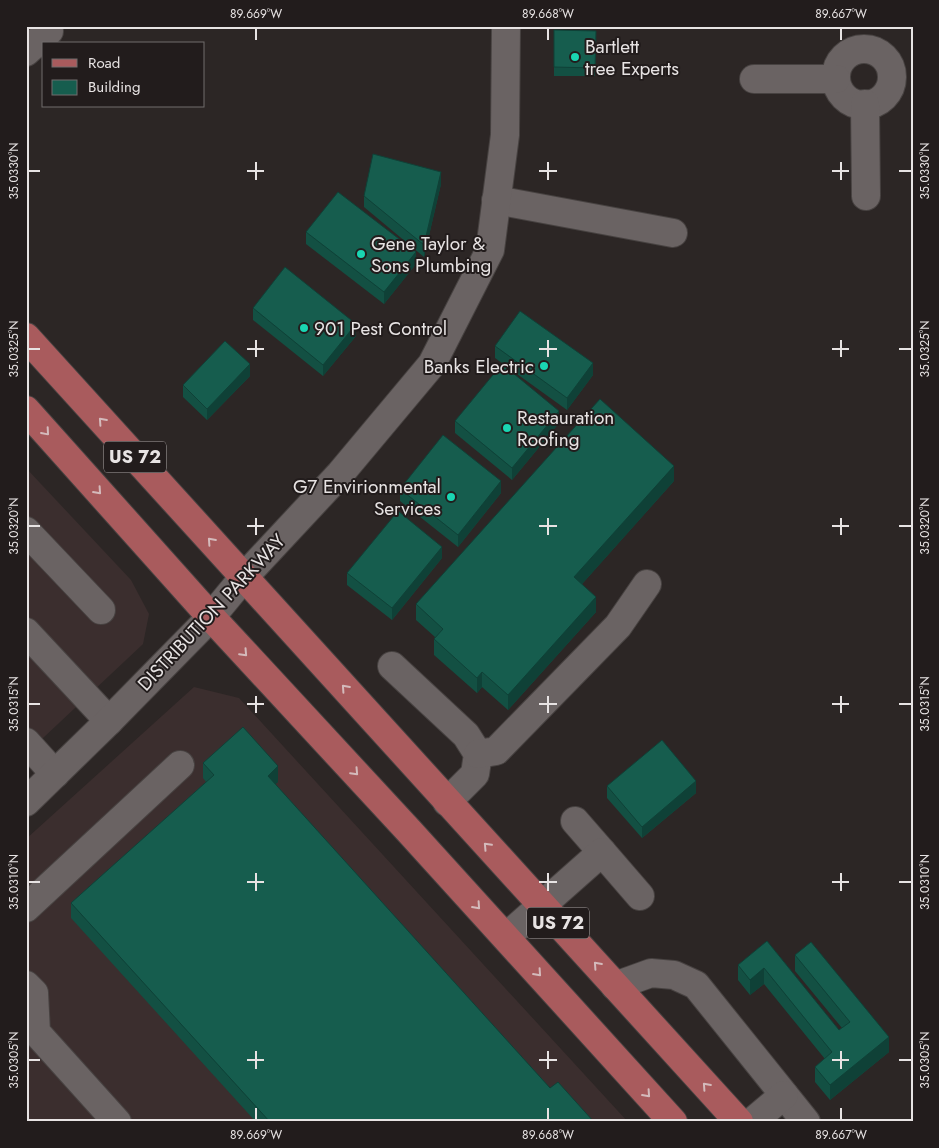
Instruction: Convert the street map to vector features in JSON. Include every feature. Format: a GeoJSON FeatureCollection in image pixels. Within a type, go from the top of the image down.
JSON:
{"type":"FeatureCollection","features":[{"type":"Feature","properties":{"kind":"main road","name":"US 72"},"geometry":{"type":"LineString","coordinates":[[26,337],[739,1122]]}},
{"type":"Feature","properties":{"kind":"main road","name":"US 72"},"geometry":{"type":"LineString","coordinates":[[26,410],[211,617],[506,937],[673,1122]]}},
{"type":"Feature","properties":{"kind":"street","name":"DISTRIBUTION PARKWAY"},"geometry":{"type":"LineString","coordinates":[[26,802],[211,617],[244,577],[340,474],[432,364],[490,250],[505,135],[506,26]]}},
{"type":"Feature","properties":{"kind":"street"},"geometry":{"type":"LineString","coordinates":[[26,52],[49,31]]}},
{"type":"Feature","properties":{"kind":"street"},"geometry":{"type":"LineString","coordinates":[[864,37],[872,50],[881,54],[902,75],[877,102],[865,104],[850,101],[843,95],[838,88],[836,79],[840,61],[846,54],[854,50],[864,37]]}},
{"type":"Feature","properties":{"kind":"street"},"geometry":{"type":"LineString","coordinates":[[754,79],[836,79]]}},
{"type":"Feature","properties":{"kind":"street"},"geometry":{"type":"LineString","coordinates":[[865,104],[866,196]]}},
{"type":"Feature","properties":{"kind":"street"},"geometry":{"type":"LineString","coordinates":[[496,200],[673,233]]}},
{"type":"Feature","properties":{"kind":"street"},"geometry":{"type":"LineString","coordinates":[[26,531],[100,610]]}},
{"type":"Feature","properties":{"kind":"street"},"geometry":{"type":"LineString","coordinates":[[478,754],[496,750],[618,626],[647,584]]}},
{"type":"Feature","properties":{"kind":"street"},"geometry":{"type":"LineString","coordinates":[[26,632],[109,721]]}},
{"type":"Feature","properties":{"kind":"street"},"geometry":{"type":"LineString","coordinates":[[392,666],[466,734],[478,754],[475,774],[447,802]]}},
{"type":"Feature","properties":{"kind":"street"},"geometry":{"type":"LineString","coordinates":[[26,742],[55,774]]}},
{"type":"Feature","properties":{"kind":"street"},"geometry":{"type":"LineString","coordinates":[[26,908],[180,765]]}},
{"type":"Feature","properties":{"kind":"street"},"geometry":{"type":"LineString","coordinates":[[575,821],[640,896]]}},
{"type":"Feature","properties":{"kind":"street"},"geometry":{"type":"LineString","coordinates":[[506,937],[602,852]]}},
{"type":"Feature","properties":{"kind":"street"},"geometry":{"type":"LineString","coordinates":[[615,986],[651,973],[674,975],[696,985],[806,1122]]}},
{"type":"Feature","properties":{"kind":"street"},"geometry":{"type":"LineString","coordinates":[[26,985],[34,993],[36,1032],[117,1122]]}},
{"type":"Feature","properties":{"kind":"street"},"geometry":{"type":"LineString","coordinates":[[752,1122],[784,1095]]}},
{"type":"Feature","properties":{"kind":"shaded area"},"geometry":{"type":"Polygon","coordinates":[[[26,468],[131,580],[149,614],[143,644],[26,754],[26,468]]]}},
{"type":"Feature","properties":{"kind":"shaded area"},"geometry":{"type":"Polygon","coordinates":[[[194,687],[239,698],[628,1122],[27,1122],[26,839],[194,687]]]}},
{"type":"Feature","properties":{"kind":"building","name":"Bartlett tree Experts"},"geometry":{"type":"Polygon","coordinates":[[[554,30],[596,31],[595,68],[554,67],[554,30]]]}},
{"type":"Feature","properties":{"kind":"building"},"geometry":{"type":"Polygon","coordinates":[[[373,154],[441,172],[424,245],[364,196],[373,154]]]}},
{"type":"Feature","properties":{"kind":"building","name":"Gene Taylor & Sons Plumbing"},"geometry":{"type":"Polygon","coordinates":[[[338,192],[416,252],[384,292],[306,232],[338,192]]]}},
{"type":"Feature","properties":{"kind":"building","name":"901 Pest Control"},"geometry":{"type":"Polygon","coordinates":[[[285,267],[356,324],[323,365],[253,308],[285,267]]]}},
{"type":"Feature","properties":{"kind":"building","name":"Banks Electric"},"geometry":{"type":"Polygon","coordinates":[[[520,311],[593,363],[567,398],[495,346],[520,311]]]}},
{"type":"Feature","properties":{"kind":"building"},"geometry":{"type":"Polygon","coordinates":[[[225,341],[250,364],[207,409],[183,385],[225,341]]]}},
{"type":"Feature","properties":{"kind":"building","name":"Restauration Roofing"},"geometry":{"type":"Polygon","coordinates":[[[502,364],[559,411],[512,468],[455,421],[502,364]]]}},
{"type":"Feature","properties":{"kind":"building"},"geometry":{"type":"Polygon","coordinates":[[[600,399],[674,466],[574,577],[596,597],[508,695],[482,672],[477,678],[434,639],[443,629],[416,604],[600,399]]]}},
{"type":"Feature","properties":{"kind":"building","name":"G7 Envirionmental Services"},"geometry":{"type":"Polygon","coordinates":[[[443,435],[501,481],[458,535],[400,489],[443,435]]]}},
{"type":"Feature","properties":{"kind":"building"},"geometry":{"type":"Polygon","coordinates":[[[398,511],[442,547],[392,608],[347,573],[398,511]]]}},
{"type":"Feature","properties":{"kind":"building"},"geometry":{"type":"Polygon","coordinates":[[[243,727],[278,766],[268,776],[550,1088],[558,1082],[594,1122],[270,1122],[71,903],[214,775],[203,763],[243,727]]]}},
{"type":"Feature","properties":{"kind":"building"},"geometry":{"type":"Polygon","coordinates":[[[662,740],[696,781],[642,827],[607,786],[662,740]]]}},
{"type":"Feature","properties":{"kind":"building"},"geometry":{"type":"Polygon","coordinates":[[[767,941],[839,1030],[850,1022],[795,955],[811,942],[889,1037],[830,1085],[815,1067],[832,1052],[764,968],[750,980],[738,965],[767,941]]]}},
{"type":"Feature","properties":{"kind":"place","name":"Bartlett tree Experts"},"geometry":{"type":"Point","coordinates":[575,57]}},
{"type":"Feature","properties":{"kind":"place","name":"Gene Taylor & Sons Plumbing"},"geometry":{"type":"Point","coordinates":[361,254]}},
{"type":"Feature","properties":{"kind":"place","name":"901 Pest Control"},"geometry":{"type":"Point","coordinates":[304,328]}},
{"type":"Feature","properties":{"kind":"place","name":"Banks Electric"},"geometry":{"type":"Point","coordinates":[544,366]}},
{"type":"Feature","properties":{"kind":"place","name":"Restauration Roofing"},"geometry":{"type":"Point","coordinates":[507,428]}},
{"type":"Feature","properties":{"kind":"place","name":"G7 Envirionmental Services"},"geometry":{"type":"Point","coordinates":[451,497]}}]}
